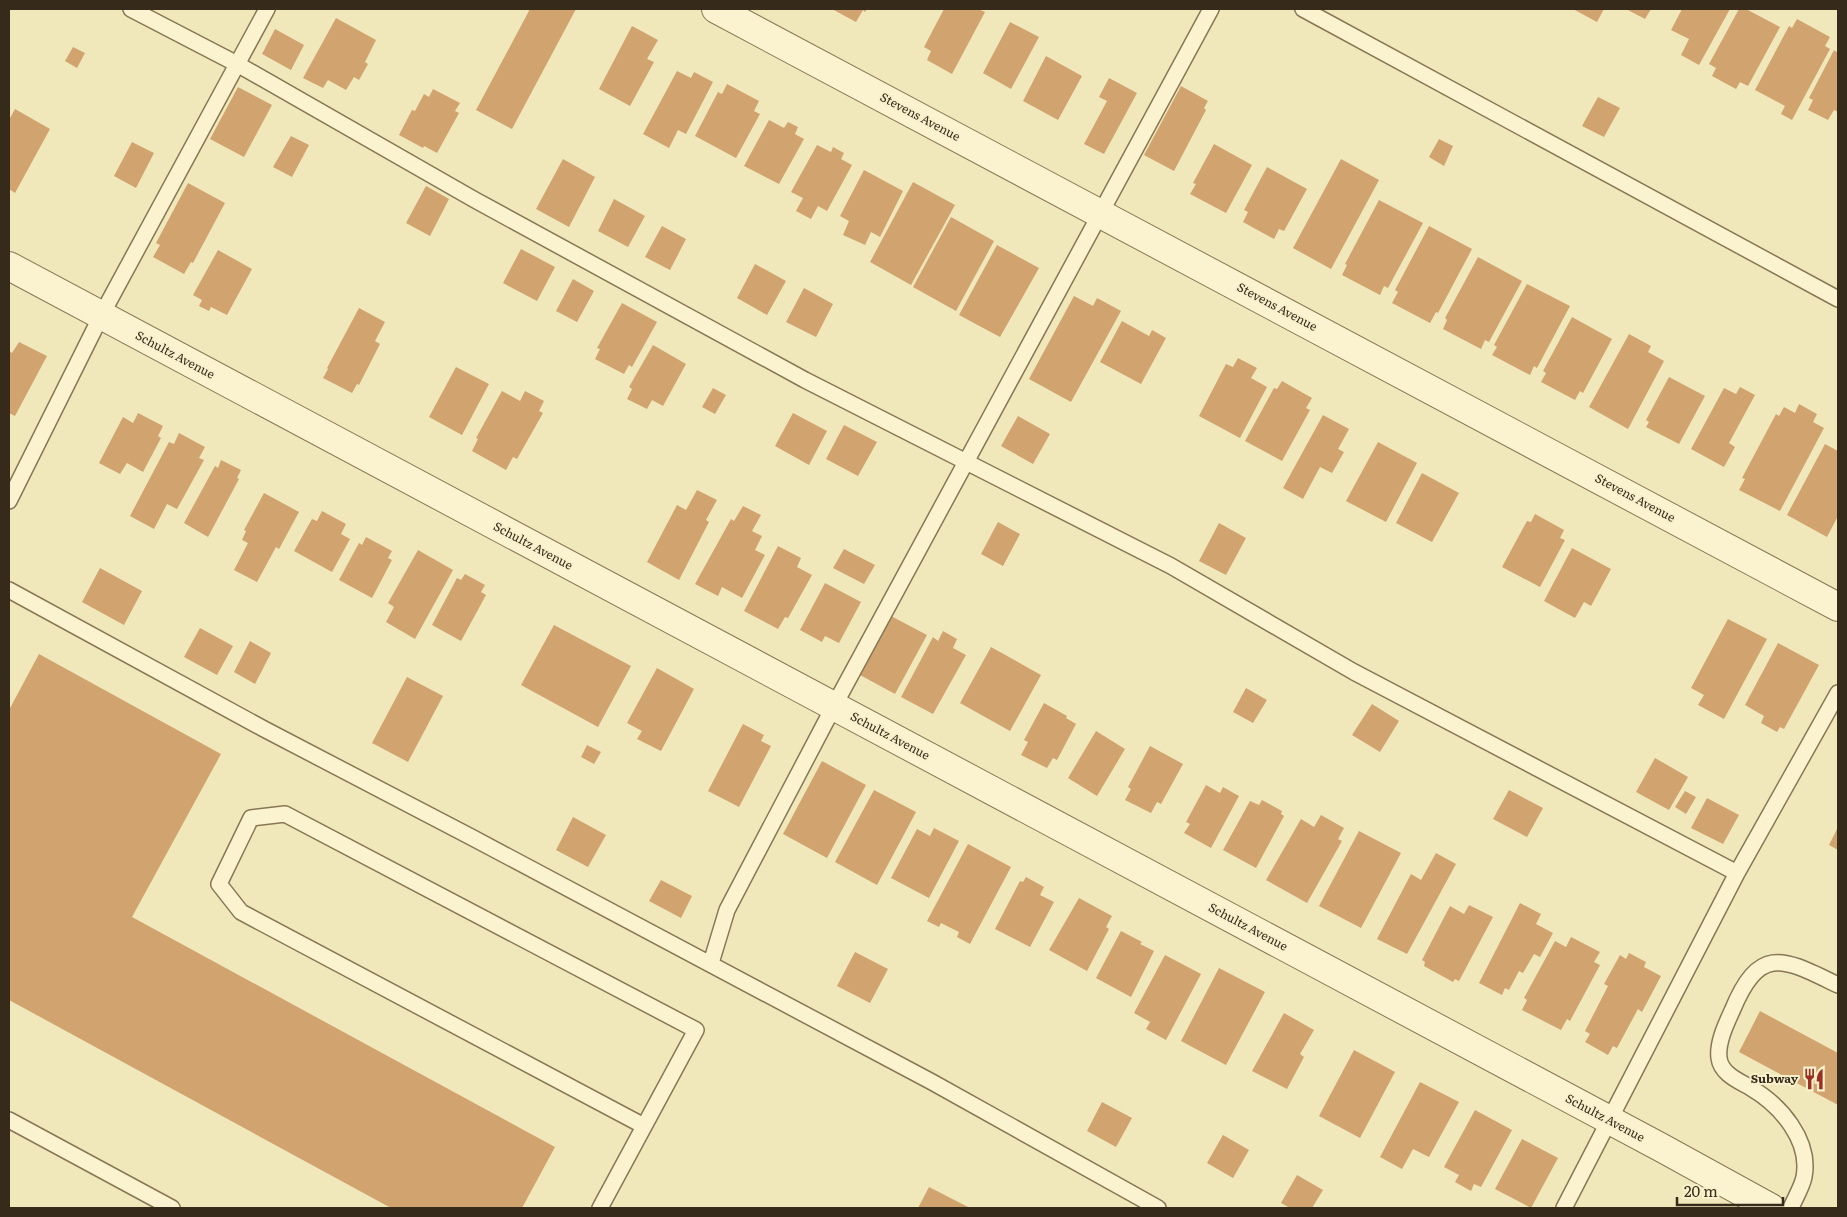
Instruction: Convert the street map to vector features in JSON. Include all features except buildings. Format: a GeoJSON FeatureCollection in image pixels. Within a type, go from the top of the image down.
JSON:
{"type":"FeatureCollection","features":[{"type":"Feature","properties":{"kind":"street","name":"Stevens Avenue"},"geometry":{"type":"LineString","coordinates":[[716,9],[1838,607]]}},
{"type":"Feature","properties":{"kind":"street","name":"Schultz Avenue"},"geometry":{"type":"LineString","coordinates":[[9,266],[1771,1208]]}},
{"type":"Feature","properties":{"kind":"lane"},"geometry":{"type":"LineString","coordinates":[[131,9],[237,64],[510,219],[805,380],[1171,566],[1354,672],[1737,873]]}},
{"type":"Feature","properties":{"kind":"lane"},"geometry":{"type":"LineString","coordinates":[[9,501],[101,316],[267,9]]}},
{"type":"Feature","properties":{"kind":"lane"},"geometry":{"type":"LineString","coordinates":[[710,963],[727,910],[834,706],[1211,9]]}},
{"type":"Feature","properties":{"kind":"lane"},"geometry":{"type":"LineString","coordinates":[[1303,9],[1838,299]]}},
{"type":"Feature","properties":{"kind":"lane"},"geometry":{"type":"LineString","coordinates":[[9,590],[264,729],[932,1082],[1158,1208]]}},
{"type":"Feature","properties":{"kind":"lane"},"geometry":{"type":"LineString","coordinates":[[1564,1208],[1611,1121],[1737,873],[1838,693]]}},
{"type":"Feature","properties":{"kind":"lane"},"geometry":{"type":"LineString","coordinates":[[600,1208],[696,1030],[285,814],[251,818],[219,884],[241,912],[644,1126]]}},
{"type":"Feature","properties":{"kind":"lane"},"geometry":{"type":"LineString","coordinates":[[1791,1208],[1804,1177],[1805,1155],[1800,1142],[1788,1120],[1772,1102],[1724,1070],[1719,1058],[1720,1044],[1737,997],[1756,971],[1765,964],[1782,962],[1797,966],[1838,985]]}},
{"type":"Feature","properties":{"kind":"lane"},"geometry":{"type":"LineString","coordinates":[[9,1120],[172,1208]]}},
{"type":"Feature","properties":{"kind":"place","name":"Subway"},"geometry":{"type":"Point","coordinates":[1814,1079]}}]}
